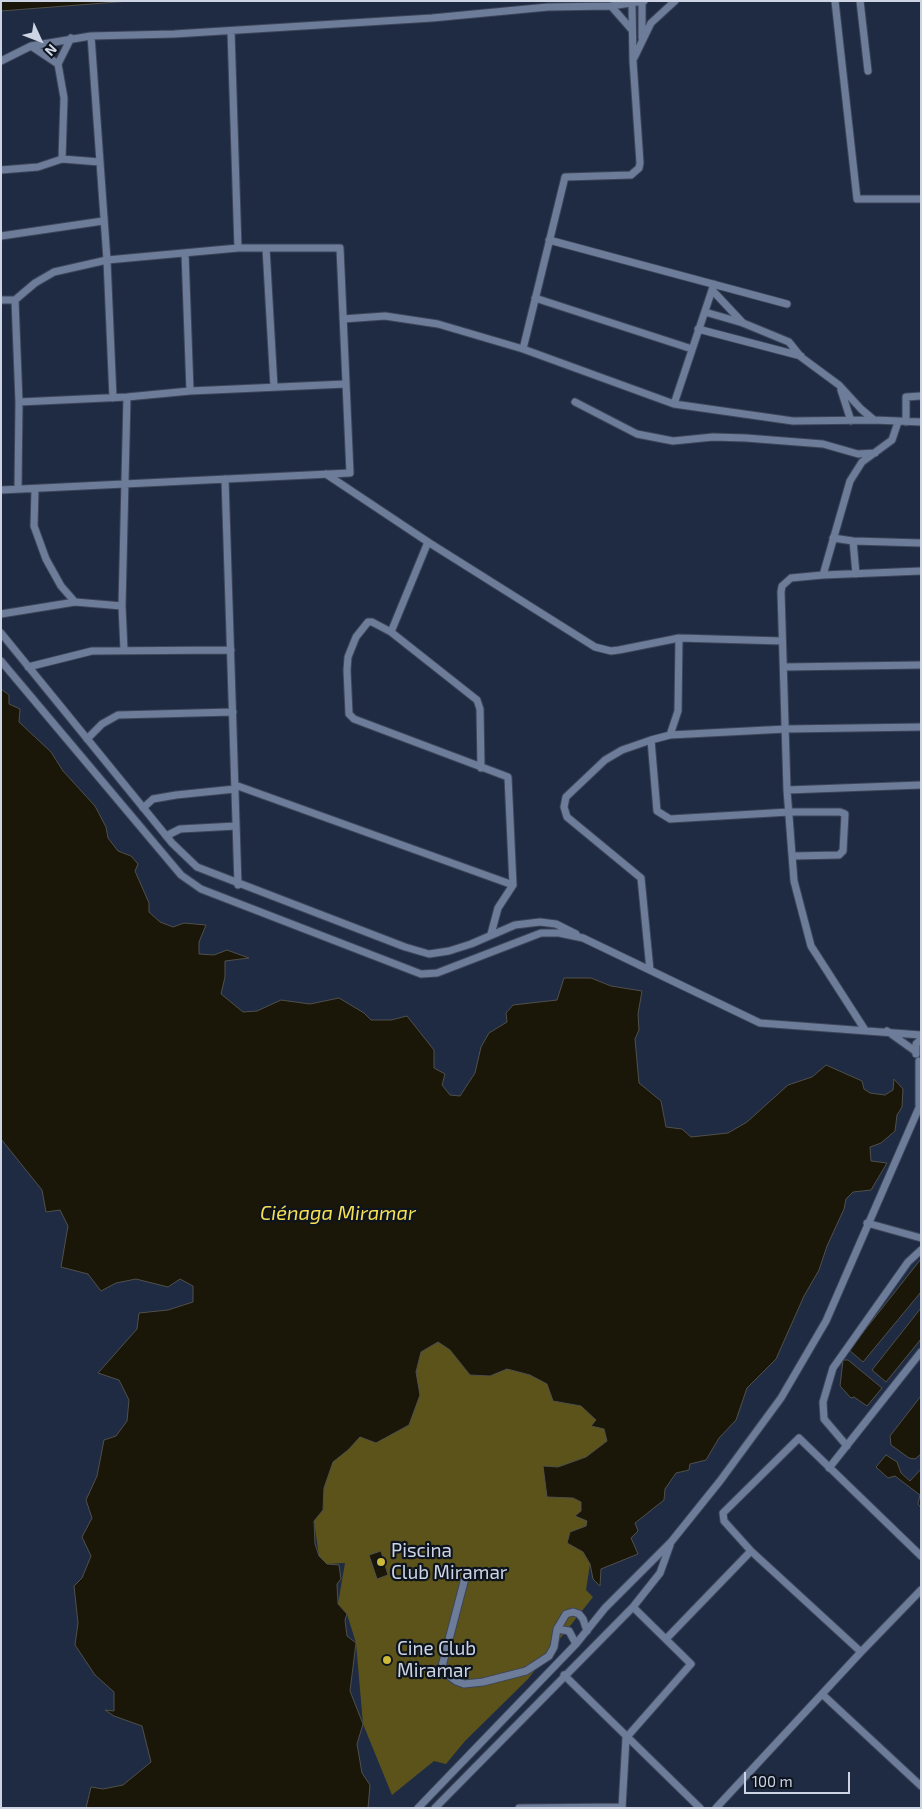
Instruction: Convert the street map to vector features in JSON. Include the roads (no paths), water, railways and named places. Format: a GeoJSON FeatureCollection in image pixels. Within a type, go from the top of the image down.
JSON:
{"type":"FeatureCollection","features":[{"type":"Feature","properties":{"kind":"street"},"geometry":{"type":"LineString","coordinates":[[1,61],[31,46],[91,36],[231,31],[432,18],[548,7],[611,6],[643,1],[642,41]]}},
{"type":"Feature","properties":{"kind":"street"},"geometry":{"type":"LineString","coordinates":[[632,61],[657,15],[675,1]]}},
{"type":"Feature","properties":{"kind":"street"},"geometry":{"type":"LineString","coordinates":[[835,1],[857,199],[921,199]]}},
{"type":"Feature","properties":{"kind":"street"},"geometry":{"type":"LineString","coordinates":[[860,1],[868,71]]}},
{"type":"Feature","properties":{"kind":"street"},"geometry":{"type":"LineString","coordinates":[[523,349],[565,177],[631,175],[639,168],[632,61],[632,3]]}},
{"type":"Feature","properties":{"kind":"street"},"geometry":{"type":"LineString","coordinates":[[611,6],[633,31]]}},
{"type":"Feature","properties":{"kind":"street"},"geometry":{"type":"LineString","coordinates":[[231,31],[238,248]]}},
{"type":"Feature","properties":{"kind":"street"},"geometry":{"type":"LineString","coordinates":[[91,36],[107,260],[113,398]]}},
{"type":"Feature","properties":{"kind":"street"},"geometry":{"type":"LineString","coordinates":[[62,159],[64,98],[58,64],[72,38]]}},
{"type":"Feature","properties":{"kind":"street"},"geometry":{"type":"LineString","coordinates":[[31,46],[58,64]]}},
{"type":"Feature","properties":{"kind":"street"},"geometry":{"type":"LineString","coordinates":[[1,170],[38,167],[62,159],[100,162]]}},
{"type":"Feature","properties":{"kind":"street"},"geometry":{"type":"LineString","coordinates":[[1,236],[103,221]]}},
{"type":"Feature","properties":{"kind":"street"},"geometry":{"type":"LineString","coordinates":[[549,240],[713,288],[787,304]]}},
{"type":"Feature","properties":{"kind":"street"},"geometry":{"type":"LineString","coordinates":[[1,300],[15,300],[45,276],[107,260],[238,248],[340,248],[350,473],[36,490],[1,490]]}},
{"type":"Feature","properties":{"kind":"street"},"geometry":{"type":"LineString","coordinates":[[266,248],[274,387]]}},
{"type":"Feature","properties":{"kind":"street"},"geometry":{"type":"LineString","coordinates":[[185,253],[190,391]]}},
{"type":"Feature","properties":{"kind":"street"},"geometry":{"type":"LineString","coordinates":[[674,404],[713,288]]}},
{"type":"Feature","properties":{"kind":"street"},"geometry":{"type":"LineString","coordinates":[[713,288],[743,323]]}},
{"type":"Feature","properties":{"kind":"street"},"geometry":{"type":"LineString","coordinates":[[536,298],[692,349]]}},
{"type":"Feature","properties":{"kind":"street"},"geometry":{"type":"LineString","coordinates":[[15,300],[19,402],[18,489]]}},
{"type":"Feature","properties":{"kind":"street"},"geometry":{"type":"LineString","coordinates":[[704,312],[743,323],[789,342],[801,356],[839,385],[874,420]]}},
{"type":"Feature","properties":{"kind":"street"},"geometry":{"type":"LineString","coordinates":[[343,319],[385,316],[438,324],[523,349],[674,404],[794,421],[874,420],[921,422]]}},
{"type":"Feature","properties":{"kind":"street"},"geometry":{"type":"LineString","coordinates":[[698,329],[801,356]]}},
{"type":"Feature","properties":{"kind":"street"},"geometry":{"type":"LineString","coordinates":[[19,402],[113,398],[190,391],[346,384]]}},
{"type":"Feature","properties":{"kind":"street"},"geometry":{"type":"LineString","coordinates":[[839,385],[851,421]]}},
{"type":"Feature","properties":{"kind":"street"},"geometry":{"type":"LineString","coordinates":[[823,575],[850,480],[862,462],[892,440],[902,422],[905,400],[909,396],[921,396]]}},
{"type":"Feature","properties":{"kind":"street"},"geometry":{"type":"LineString","coordinates":[[124,650],[122,606],[127,397]]}},
{"type":"Feature","properties":{"kind":"street"},"geometry":{"type":"LineString","coordinates":[[575,402],[638,434],[673,441],[712,437],[746,438],[824,444],[858,454],[874,453]]}},
{"type":"Feature","properties":{"kind":"street"},"geometry":{"type":"LineString","coordinates":[[326,474],[428,542],[595,647],[611,651],[679,638],[782,641]]}},
{"type":"Feature","properties":{"kind":"street"},"geometry":{"type":"LineString","coordinates":[[225,479],[238,885]]}},
{"type":"Feature","properties":{"kind":"street"},"geometry":{"type":"LineString","coordinates":[[36,490],[34,526],[46,559],[61,586],[75,602]]}},
{"type":"Feature","properties":{"kind":"street"},"geometry":{"type":"LineString","coordinates":[[833,538],[853,541],[921,543]]}},
{"type":"Feature","properties":{"kind":"street"},"geometry":{"type":"LineString","coordinates":[[853,541],[856,574]]}},
{"type":"Feature","properties":{"kind":"street"},"geometry":{"type":"LineString","coordinates":[[391,632],[428,542]]}},
{"type":"Feature","properties":{"kind":"street"},"geometry":{"type":"LineString","coordinates":[[865,1030],[812,946],[794,881],[787,790],[782,586],[791,578],[921,571]]}},
{"type":"Feature","properties":{"kind":"street"},"geometry":{"type":"LineString","coordinates":[[1,614],[75,602],[122,606]]}},
{"type":"Feature","properties":{"kind":"street"},"geometry":{"type":"LineString","coordinates":[[481,768],[480,710],[477,700],[391,632],[372,622],[368,622],[356,636],[348,657],[347,670],[351,717],[481,768],[504,775],[509,781],[513,885],[498,908],[491,934]]}},
{"type":"Feature","properties":{"kind":"street"},"geometry":{"type":"LineString","coordinates":[[1,633],[166,836],[197,867],[238,885],[405,948],[429,954],[449,951],[515,925],[540,922],[556,924],[760,1023],[921,1035]]}},
{"type":"Feature","properties":{"kind":"street"},"geometry":{"type":"LineString","coordinates":[[670,734],[678,711],[679,638]]}},
{"type":"Feature","properties":{"kind":"street"},"geometry":{"type":"LineString","coordinates":[[28,667],[92,651],[231,650]]}},
{"type":"Feature","properties":{"kind":"street"},"geometry":{"type":"LineString","coordinates":[[1,661],[180,875],[201,889],[428,975],[542,933],[583,938]]}},
{"type":"Feature","properties":{"kind":"street"},"geometry":{"type":"LineString","coordinates":[[784,667],[921,665]]}},
{"type":"Feature","properties":{"kind":"street"},"geometry":{"type":"LineString","coordinates":[[87,739],[102,724],[118,715],[232,712]]}},
{"type":"Feature","properties":{"kind":"street"},"geometry":{"type":"LineString","coordinates":[[650,970],[640,878],[567,817],[564,807],[566,797],[605,760],[622,750],[670,734],[786,729],[921,727]]}},
{"type":"Feature","properties":{"kind":"street"},"geometry":{"type":"LineString","coordinates":[[652,740],[657,811],[670,819],[789,812],[840,812],[845,814],[843,851],[839,855],[793,856]]}},
{"type":"Feature","properties":{"kind":"street"},"geometry":{"type":"LineString","coordinates":[[787,790],[921,785]]}},
{"type":"Feature","properties":{"kind":"street"},"geometry":{"type":"LineString","coordinates":[[143,808],[153,799],[235,788],[513,885]]}},
{"type":"Feature","properties":{"kind":"street"},"geometry":{"type":"LineString","coordinates":[[166,836],[180,829],[236,826]]}},
{"type":"Feature","properties":{"kind":"street"},"geometry":{"type":"LineString","coordinates":[[418,1808],[576,1644],[605,1608],[671,1542],[781,1398],[826,1321],[920,1104],[920,1062],[915,1051],[887,1031]]}},
{"type":"Feature","properties":{"kind":"street"},"geometry":{"type":"LineString","coordinates":[[915,1051],[921,1039]]}},
{"type":"Feature","properties":{"kind":"street"},"geometry":{"type":"LineString","coordinates":[[867,1223],[921,1238]]}},
{"type":"Feature","properties":{"kind":"street"},"geometry":{"type":"LineString","coordinates":[[847,1446],[824,1419],[823,1402],[833,1368],[908,1262],[921,1250]]}},
{"type":"Feature","properties":{"kind":"street"},"geometry":{"type":"LineString","coordinates":[[830,1468],[921,1352]]}},
{"type":"Feature","properties":{"kind":"street"},"geometry":{"type":"LineString","coordinates":[[860,1652],[752,1551],[724,1522],[723,1513],[799,1438],[921,1556]]}},
{"type":"Feature","properties":{"kind":"street"},"geometry":{"type":"LineString","coordinates":[[435,1808],[633,1607],[660,1573],[671,1542]]}},
{"type":"Feature","properties":{"kind":"street"},"geometry":{"type":"LineString","coordinates":[[666,1639],[752,1551]]}},
{"type":"Feature","properties":{"kind":"street"},"geometry":{"type":"LineString","coordinates":[[466,1578],[441,1670],[446,1676],[464,1684],[499,1679],[526,1671],[549,1656],[554,1647],[557,1629],[566,1614],[573,1612],[579,1614],[584,1619],[587,1631]]}},
{"type":"Feature","properties":{"kind":"street"},"geometry":{"type":"LineString","coordinates":[[716,1808],[860,1652],[921,1590]]}},
{"type":"Feature","properties":{"kind":"street"},"geometry":{"type":"LineString","coordinates":[[519,1808],[622,1807],[626,1738],[691,1664],[633,1607]]}},
{"type":"Feature","properties":{"kind":"street"},"geometry":{"type":"LineString","coordinates":[[557,1629],[569,1631],[576,1644]]}},
{"type":"Feature","properties":{"kind":"street"},"geometry":{"type":"LineString","coordinates":[[564,1675],[626,1738],[700,1808]]}},
{"type":"Feature","properties":{"kind":"street"},"geometry":{"type":"LineString","coordinates":[[822,1694],[921,1786]]}},
{"type":"Feature","properties":{"kind":"water"},"geometry":{"type":"Polygon","coordinates":[[[1,1],[130,1],[1,11],[1,1]]]}},
{"type":"Feature","properties":{"kind":"water","name":"Ciénaga Miramar"},"geometry":{"type":"Polygon","coordinates":[[[1,689],[9,695],[9,704],[20,709],[19,722],[51,752],[63,771],[95,806],[106,827],[108,838],[118,851],[131,856],[138,864],[135,871],[149,903],[149,912],[160,922],[173,927],[184,923],[206,925],[199,942],[199,954],[214,955],[227,950],[249,958],[225,961],[225,977],[221,994],[243,1012],[257,1011],[281,1000],[310,1004],[339,998],[364,1013],[371,1020],[391,1020],[407,1016],[434,1050],[434,1068],[445,1074],[442,1085],[450,1095],[460,1096],[475,1073],[481,1047],[489,1033],[507,1022],[506,1013],[513,1005],[557,1000],[564,978],[591,978],[611,986],[642,991],[638,1014],[639,1030],[635,1039],[639,1083],[661,1101],[666,1127],[682,1129],[691,1137],[728,1133],[747,1122],[788,1085],[812,1077],[826,1065],[862,1081],[864,1089],[870,1093],[885,1095],[893,1090],[894,1079],[903,1089],[902,1107],[897,1115],[895,1131],[881,1143],[870,1147],[871,1161],[887,1163],[871,1190],[853,1192],[846,1199],[844,1209],[827,1246],[819,1270],[804,1296],[776,1359],[747,1388],[736,1420],[719,1438],[706,1460],[690,1464],[689,1470],[676,1473],[665,1489],[664,1500],[635,1523],[638,1531],[631,1538],[638,1554],[601,1569],[600,1586],[593,1579],[590,1564],[583,1552],[567,1543],[570,1532],[586,1526],[587,1521],[575,1516],[581,1511],[581,1502],[573,1498],[547,1497],[543,1466],[558,1467],[586,1457],[607,1441],[604,1429],[591,1426],[596,1420],[581,1406],[553,1401],[547,1384],[530,1375],[507,1369],[490,1376],[470,1375],[450,1350],[438,1342],[421,1352],[416,1372],[420,1395],[409,1425],[376,1443],[360,1437],[333,1462],[324,1488],[323,1510],[314,1521],[315,1544],[319,1556],[327,1564],[339,1565],[341,1579],[337,1584],[338,1604],[347,1614],[345,1620],[347,1636],[356,1643],[350,1691],[363,1724],[357,1744],[362,1773],[370,1785],[368,1808],[86,1808],[91,1787],[103,1789],[123,1785],[151,1762],[142,1726],[114,1716],[105,1710],[114,1711],[114,1692],[95,1675],[75,1645],[78,1623],[74,1586],[82,1578],[91,1556],[82,1537],[92,1518],[86,1500],[97,1476],[104,1440],[116,1436],[127,1421],[129,1400],[119,1380],[98,1373],[137,1329],[139,1313],[168,1310],[193,1302],[193,1286],[180,1279],[168,1287],[136,1279],[116,1283],[101,1291],[88,1274],[61,1267],[68,1226],[60,1210],[46,1212],[42,1190],[1,1139],[1,689]]]}},
{"type":"Feature","properties":{"kind":"water"},"geometry":{"type":"Polygon","coordinates":[[[921,1259],[921,1292],[863,1362],[849,1350],[921,1259]]]}},
{"type":"Feature","properties":{"kind":"water"},"geometry":{"type":"Polygon","coordinates":[[[921,1308],[921,1339],[886,1382],[872,1370],[921,1308]]]}},
{"type":"Feature","properties":{"kind":"water"},"geometry":{"type":"Polygon","coordinates":[[[843,1360],[848,1360],[882,1388],[867,1406],[854,1397],[851,1398],[840,1386],[843,1360]]]}},
{"type":"Feature","properties":{"kind":"water"},"geometry":{"type":"Polygon","coordinates":[[[921,1396],[921,1454],[915,1459],[909,1458],[891,1445],[890,1436],[921,1396]]]}},
{"type":"Feature","properties":{"kind":"water"},"geometry":{"type":"Polygon","coordinates":[[[886,1455],[897,1462],[901,1473],[910,1481],[921,1469],[921,1508],[918,1504],[920,1495],[895,1476],[888,1478],[876,1467],[886,1455]]]}},
{"type":"Feature","properties":{"kind":"water"},"geometry":{"type":"Polygon","coordinates":[[[381,1551],[388,1575],[377,1579],[369,1555],[381,1551]]]}},
{"type":"Feature","properties":{"kind":"place","name":"Piscina Club Miramar"},"geometry":{"type":"Point","coordinates":[381,1562]}},
{"type":"Feature","properties":{"kind":"place","name":"Cine Club Miramar"},"geometry":{"type":"Point","coordinates":[387,1660]}}]}
